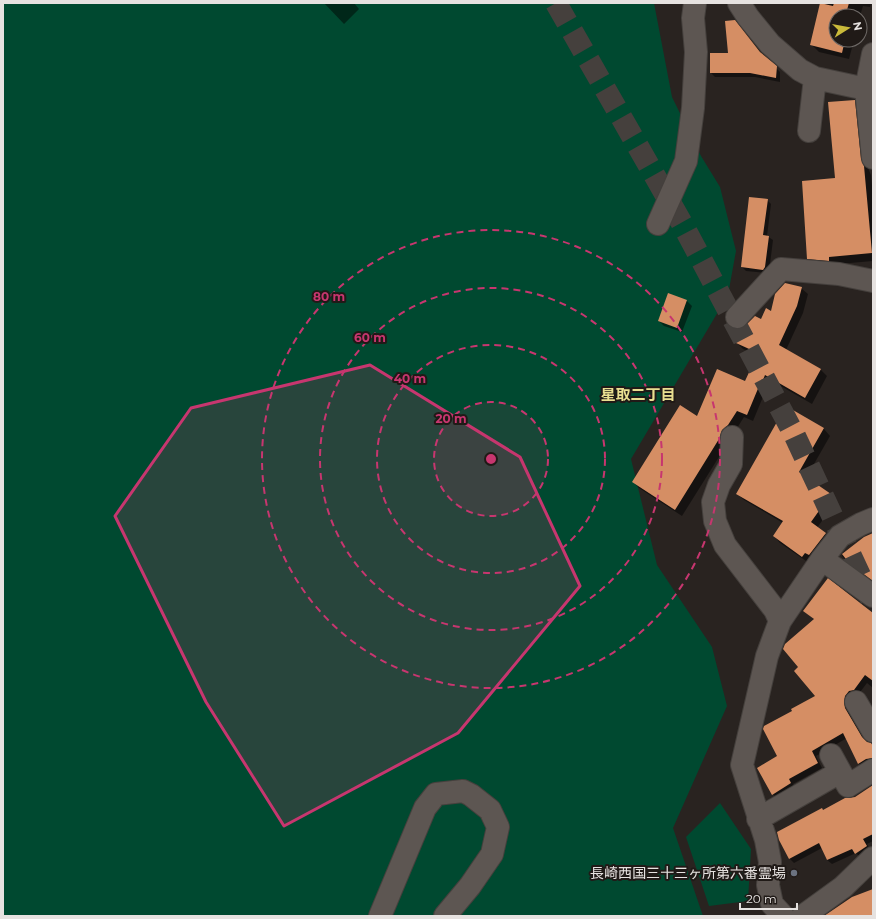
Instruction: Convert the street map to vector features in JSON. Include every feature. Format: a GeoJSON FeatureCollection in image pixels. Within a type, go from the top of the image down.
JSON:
{"type":"FeatureCollection","features":[{"type":"Feature","properties":{"kind":"street"},"geometry":{"type":"LineString","coordinates":[[658,224],[686,161],[693,108],[696,52],[693,18],[695,3]]}},
{"type":"Feature","properties":{"kind":"street"},"geometry":{"type":"LineString","coordinates":[[739,3],[770,44],[800,70],[815,78],[866,89]]}},
{"type":"Feature","properties":{"kind":"street"},"geometry":{"type":"LineString","coordinates":[[873,54],[866,89],[873,158]]}},
{"type":"Feature","properties":{"kind":"street"},"geometry":{"type":"LineString","coordinates":[[809,131],[815,78]]}},
{"type":"Feature","properties":{"kind":"street"},"geometry":{"type":"LineString","coordinates":[[737,318],[781,269],[839,274],[873,281]]}},
{"type":"Feature","properties":{"kind":"street"},"geometry":{"type":"LineString","coordinates":[[732,437],[730,464],[718,485],[713,502],[715,520],[725,545],[775,610],[780,621]]}},
{"type":"Feature","properties":{"kind":"street"},"geometry":{"type":"LineString","coordinates":[[782,916],[772,904],[768,885],[770,862],[766,840],[742,766],[767,656],[780,621],[822,559],[840,536],[873,519]]}},
{"type":"Feature","properties":{"kind":"street"},"geometry":{"type":"LineString","coordinates":[[822,559],[873,596]]}},
{"type":"Feature","properties":{"kind":"street"},"geometry":{"type":"LineString","coordinates":[[856,702],[873,731]]}},
{"type":"Feature","properties":{"kind":"street"},"geometry":{"type":"LineString","coordinates":[[758,818],[836,764],[848,786],[873,770]]}},
{"type":"Feature","properties":{"kind":"street"},"geometry":{"type":"LineString","coordinates":[[380,916],[425,808],[436,794],[463,790],[490,810],[498,827],[492,854],[470,886],[445,916]]}},
{"type":"Feature","properties":{"kind":"street"},"geometry":{"type":"LineString","coordinates":[[803,916],[843,887],[873,858]]}},
{"type":"Feature","properties":{"kind":"highlighted area"},"geometry":{"type":"Polygon","coordinates":[[[370,365],[520,457],[580,586],[458,733],[284,826],[206,702],[115,516],[191,408],[370,365]]]}},
{"type":"Feature","properties":{"kind":"green space"},"geometry":{"type":"Polygon","coordinates":[[[3,3],[654,3],[672,97],[701,156],[720,187],[736,251],[728,295],[631,459],[657,565],[712,647],[727,706],[673,828],[703,916],[3,916],[3,3]]]}},
{"type":"Feature","properties":{"kind":"green space"},"geometry":{"type":"Polygon","coordinates":[[[720,803],[751,849],[748,901],[709,906],[686,837],[720,803]]]}},
{"type":"Feature","properties":{"kind":"building"},"geometry":{"type":"Polygon","coordinates":[[[820,3],[833,6],[834,3],[849,3],[848,8],[828,8],[828,48],[843,48],[842,53],[810,45],[820,3]]]}},
{"type":"Feature","properties":{"kind":"building"},"geometry":{"type":"Polygon","coordinates":[[[735,20],[760,52],[777,66],[776,78],[750,73],[710,73],[710,53],[728,53],[725,21],[735,20]]]}},
{"type":"Feature","properties":{"kind":"building"},"geometry":{"type":"Polygon","coordinates":[[[855,100],[861,159],[864,166],[872,253],[829,257],[829,261],[807,259],[802,181],[835,178],[828,102],[855,100]]]}},
{"type":"Feature","properties":{"kind":"building"},"geometry":{"type":"Polygon","coordinates":[[[749,197],[768,199],[763,235],[769,236],[765,267],[763,270],[741,267],[749,197]]]}},
{"type":"Feature","properties":{"kind":"building"},"geometry":{"type":"Polygon","coordinates":[[[785,283],[802,287],[797,306],[779,345],[821,369],[805,398],[765,375],[747,415],[737,411],[728,425],[722,430],[719,439],[675,510],[632,482],[680,405],[697,416],[717,369],[745,381],[758,353],[736,343],[743,328],[755,316],[761,319],[766,308],[771,311],[775,294],[785,283]]]}},
{"type":"Feature","properties":{"kind":"building"},"geometry":{"type":"Polygon","coordinates":[[[668,293],[687,300],[677,328],[658,321],[668,293]]]}},
{"type":"Feature","properties":{"kind":"building"},"geometry":{"type":"Polygon","coordinates":[[[786,406],[824,428],[799,472],[831,494],[811,522],[826,533],[809,555],[805,553],[802,557],[773,536],[783,521],[736,494],[786,406]]]}},
{"type":"Feature","properties":{"kind":"building"},"geometry":{"type":"Polygon","coordinates":[[[873,533],[873,581],[849,563],[842,554],[864,537],[873,533]]]}},
{"type":"Feature","properties":{"kind":"building"},"geometry":{"type":"Polygon","coordinates":[[[828,578],[873,613],[873,681],[865,675],[854,690],[849,691],[845,696],[844,702],[845,708],[862,737],[873,746],[873,758],[866,759],[858,764],[843,733],[812,751],[818,763],[789,779],[791,783],[772,795],[757,768],[777,756],[763,729],[764,726],[792,711],[791,709],[815,696],[794,671],[798,667],[783,649],[785,644],[814,619],[803,611],[828,578]]]}},
{"type":"Feature","properties":{"kind":"building"},"geometry":{"type":"Polygon","coordinates":[[[873,785],[873,834],[863,839],[867,846],[855,854],[852,849],[827,860],[819,843],[789,859],[779,840],[777,832],[822,808],[823,810],[845,798],[855,797],[873,785]]]}},
{"type":"Feature","properties":{"kind":"building"},"geometry":{"type":"Polygon","coordinates":[[[873,889],[873,916],[824,916],[852,897],[873,889]]]}},
{"type":"Feature","properties":{"kind":"tunnel"},"geometry":{"type":"LineString","coordinates":[[556,3],[684,227],[795,436],[871,599]]}},
{"type":"Feature","properties":{"kind":"place","name":"長崎西国三十三ヶ所第六番霊場"},"geometry":{"type":"Point","coordinates":[794,873]}},
{"type":"Feature","properties":{"kind":"district","name":"星取二丁目"},"geometry":{"type":"Point","coordinates":[638,394]}}]}
